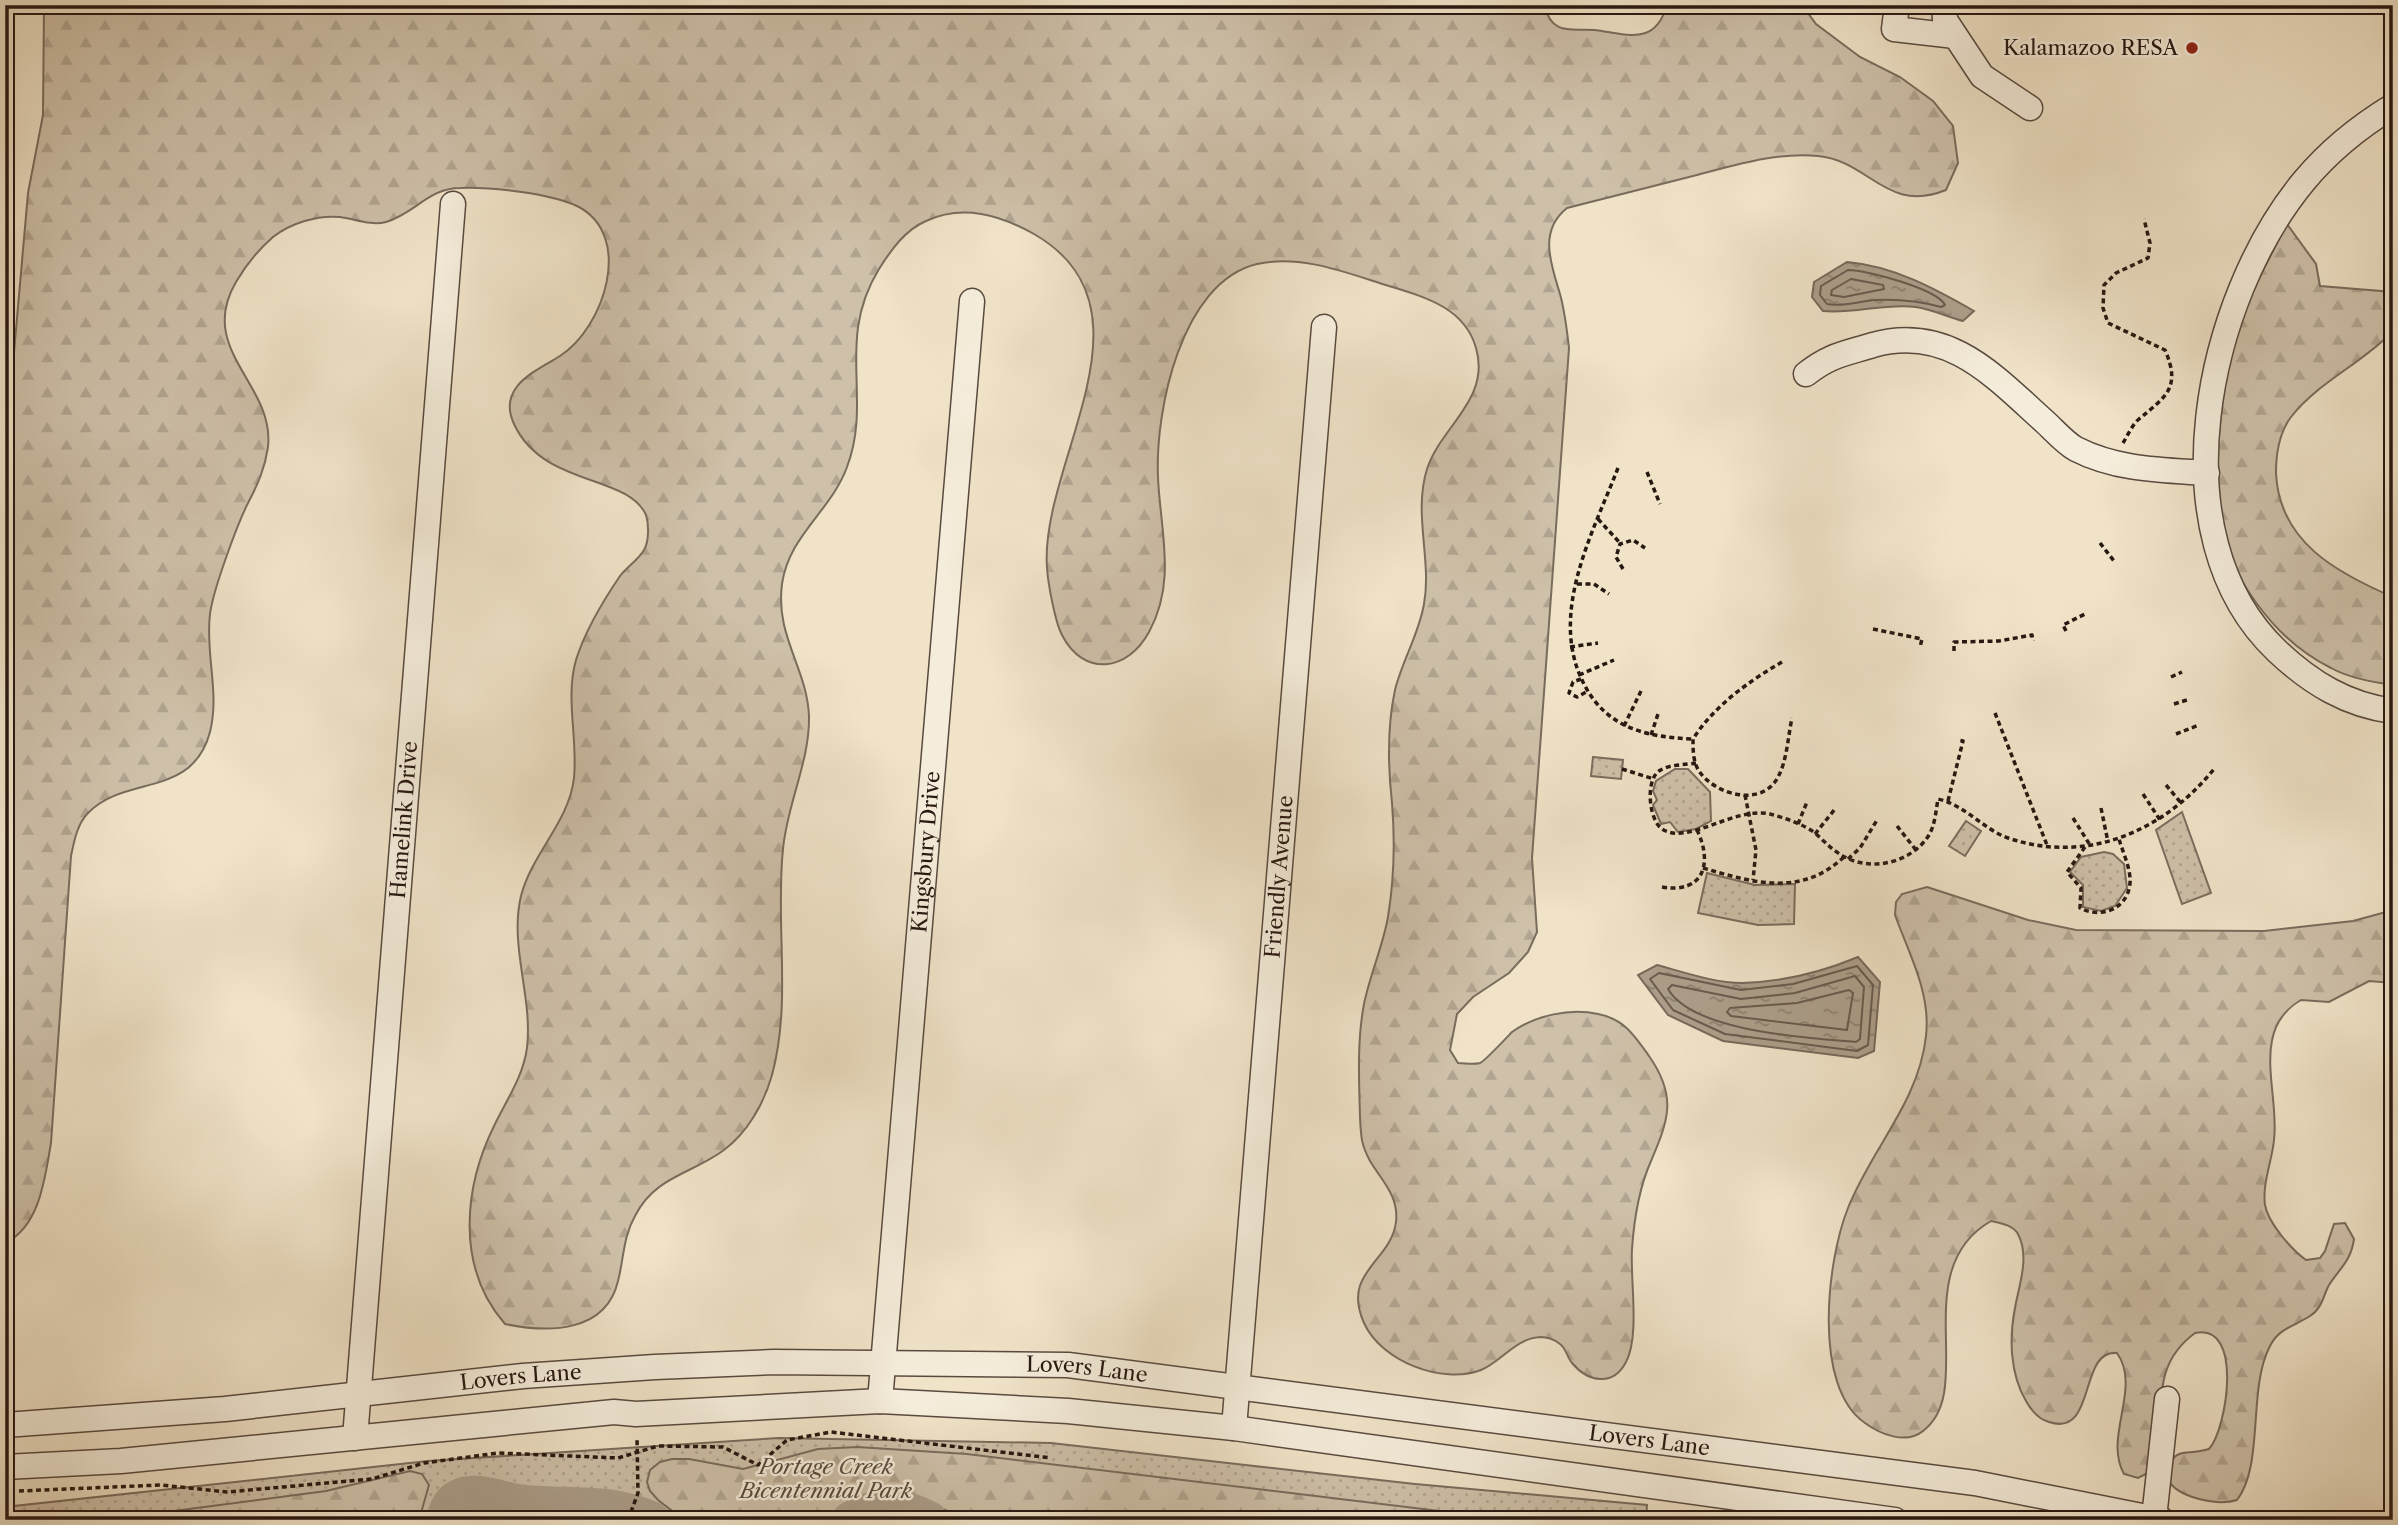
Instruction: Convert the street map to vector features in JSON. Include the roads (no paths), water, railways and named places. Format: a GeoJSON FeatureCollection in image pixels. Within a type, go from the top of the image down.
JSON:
{"type":"FeatureCollection","features":[{"type":"Feature","properties":{"kind":"street"},"geometry":{"type":"LineString","coordinates":[[1897,5],[1894,29],[1955,36]]}},
{"type":"Feature","properties":{"kind":"street"},"geometry":{"type":"LineString","coordinates":[[1944,5],[1945,20],[1982,76],[2031,108]]}},
{"type":"Feature","properties":{"kind":"street"},"geometry":{"type":"LineString","coordinates":[[2393,106],[2344,140],[2304,182],[2255,257],[2235,303],[2218,358],[2209,418],[2207,473],[2211,524],[2222,568],[2265,639],[2297,669],[2334,694],[2367,708],[2393,711]]}},
{"type":"Feature","properties":{"kind":"street","name":"Hamelink Drive"},"geometry":{"type":"LineString","coordinates":[[355,1437],[453,204]]}},
{"type":"Feature","properties":{"kind":"street","name":"Kingsbury Drive"},"geometry":{"type":"LineString","coordinates":[[880,1401],[972,302]]}},
{"type":"Feature","properties":{"kind":"street","name":"Friendly Avenue"},"geometry":{"type":"LineString","coordinates":[[1234,1428],[1324,327]]}},
{"type":"Feature","properties":{"kind":"street"},"geometry":{"type":"LineString","coordinates":[[1805,374],[1826,358],[1881,343],[1914,341],[1944,346],[1974,359],[2075,449],[2129,468],[2207,473]]}},
{"type":"Feature","properties":{"kind":"street","name":"Lovers Lane"},"geometry":{"type":"LineString","coordinates":[[5,1425],[225,1409],[523,1376],[655,1367],[884,1362],[1068,1366],[1975,1483],[2158,1519]]}},
{"type":"Feature","properties":{"kind":"street"},"geometry":{"type":"LineString","coordinates":[[2158,1519],[2167,1399]]}},
{"type":"Feature","properties":{"kind":"street","name":"Lovers Lane"},"geometry":{"type":"LineString","coordinates":[[5,1467],[121,1461],[614,1412],[636,1414],[880,1401],[1068,1410],[1234,1428],[1895,1520]]}},
{"type":"Feature","properties":{"kind":"water"},"geometry":{"type":"Polygon","coordinates":[[[1847,262],[1897,273],[1974,311],[1963,321],[1928,309],[1904,306],[1823,311],[1812,297],[1814,282],[1847,262]]]}},
{"type":"Feature","properties":{"kind":"water"},"geometry":{"type":"Polygon","coordinates":[[[1858,957],[1880,982],[1874,1051],[1858,1058],[1723,1041],[1668,1015],[1638,975],[1657,965],[1721,981],[1772,981],[1830,967],[1858,957]]]}},
{"type":"Feature","properties":{"kind":"waterway"},"geometry":{"type":"LineString","coordinates":[[445,1520],[453,1502],[472,1495],[535,1505],[601,1507],[651,1520]]}},
{"type":"Feature","properties":{"kind":"waterway"},"geometry":{"type":"LineString","coordinates":[[851,1520],[871,1511],[890,1508],[909,1511],[929,1520]]}},
{"type":"Feature","properties":{"kind":"place","name":"Kalamazoo RESA"},"geometry":{"type":"Point","coordinates":[2192,48]}},
{"type":"Feature","properties":{"kind":"park label","name":"Portage Creek Bicentennial Park"},"geometry":{"type":"Point","coordinates":[826,1479]}}]}
